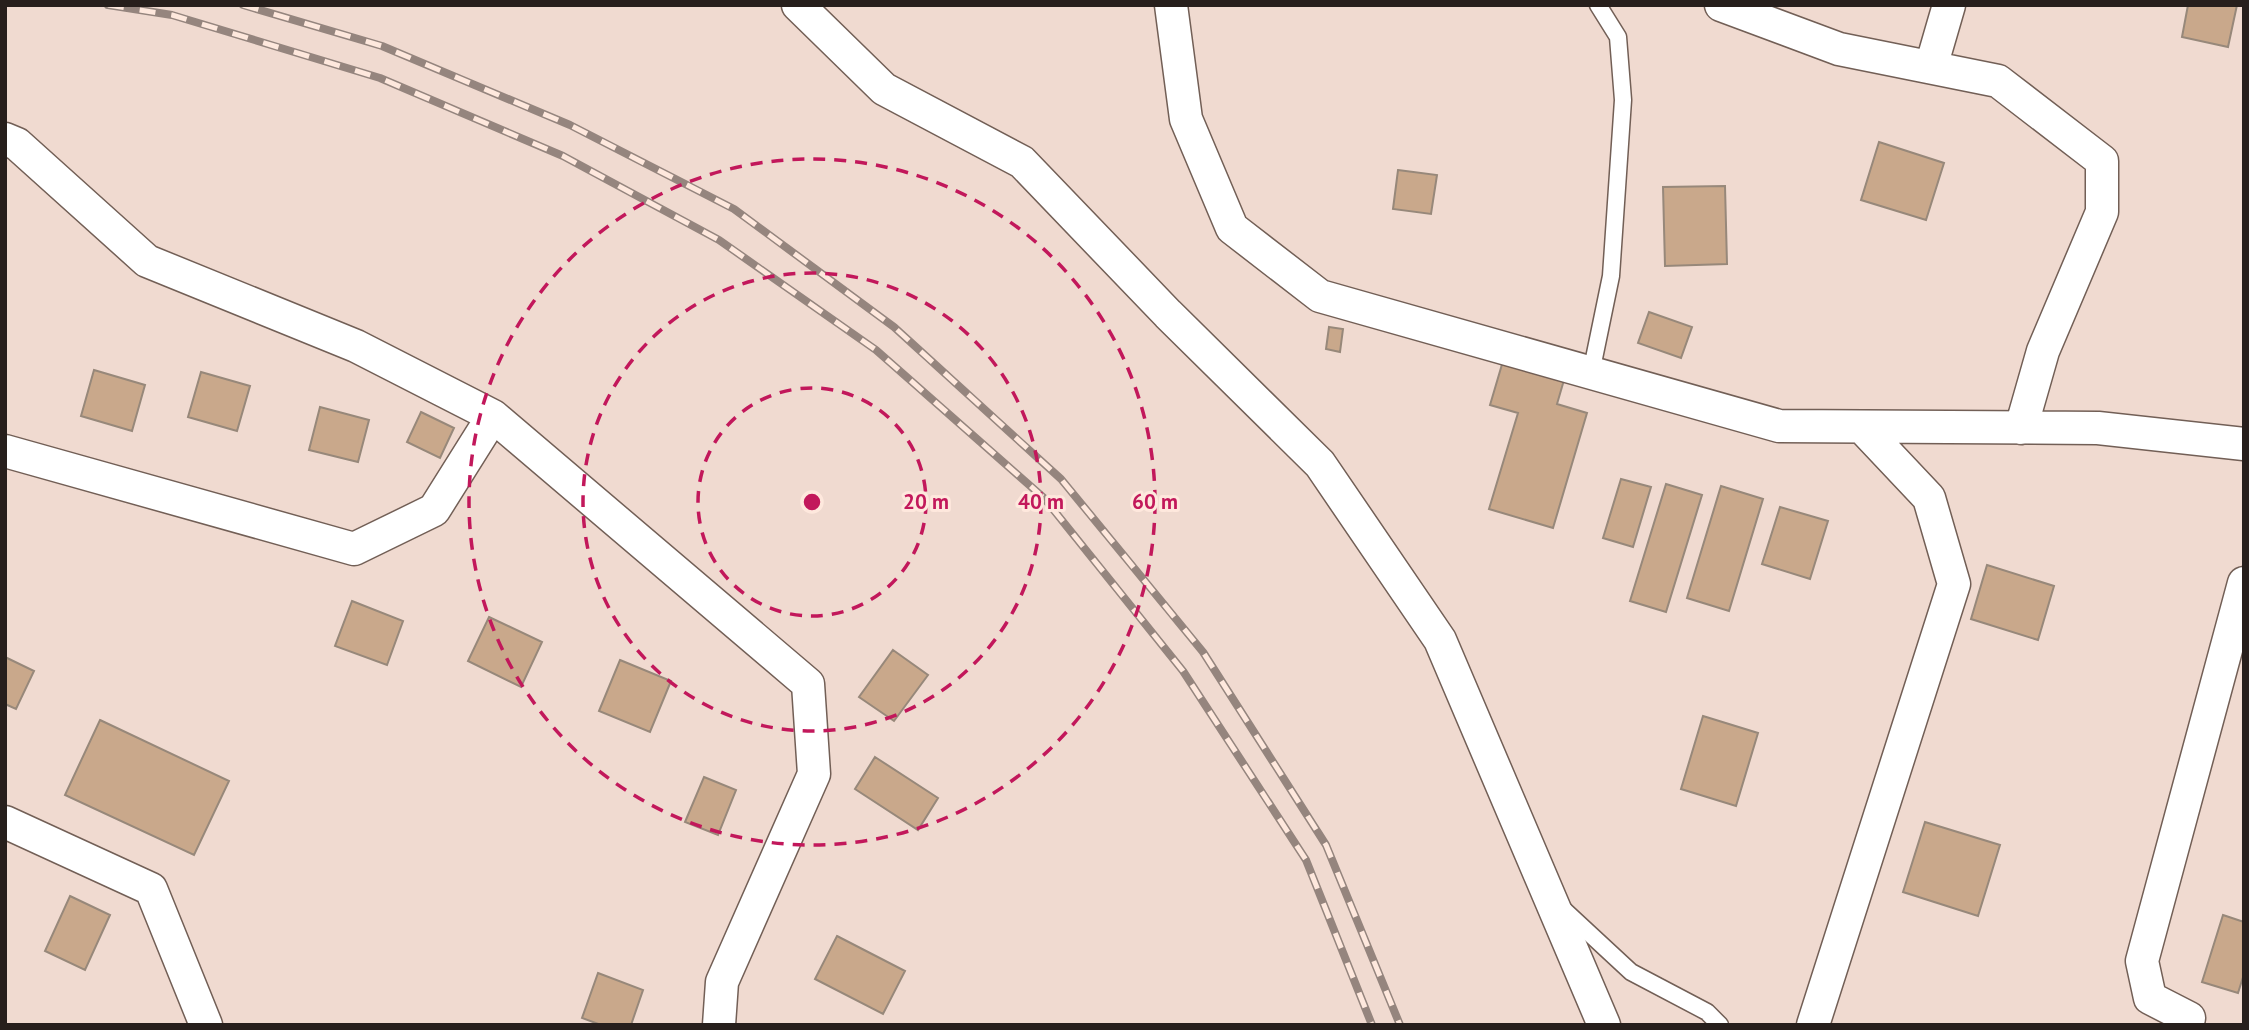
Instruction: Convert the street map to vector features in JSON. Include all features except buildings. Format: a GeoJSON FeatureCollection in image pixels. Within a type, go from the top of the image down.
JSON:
{"type":"FeatureCollection","features":[{"type":"Feature","properties":{"kind":"street"},"geometry":{"type":"LineString","coordinates":[[798,5],[884,89],[1022,162],[1168,314],[1320,464],[1440,640],[1546,895],[1604,1025]]}},
{"type":"Feature","properties":{"kind":"street"},"geometry":{"type":"LineString","coordinates":[[1171,5],[1186,119],[1232,228],[1320,296],[1779,426],[2098,428],[2244,444]]}},
{"type":"Feature","properties":{"kind":"street"},"geometry":{"type":"LineString","coordinates":[[1721,5],[1839,49],[1998,81],[2102,161],[2102,212],[2043,351],[2021,428]]}},
{"type":"Feature","properties":{"kind":"street"},"geometry":{"type":"LineString","coordinates":[[1931,68],[1949,5]]}},
{"type":"Feature","properties":{"kind":"street"},"geometry":{"type":"LineString","coordinates":[[5,138],[17,144],[147,261],[355,346],[493,416],[808,684],[814,774],[722,982],[719,1025]]}},
{"type":"Feature","properties":{"kind":"street"},"geometry":{"type":"LineString","coordinates":[[5,451],[354,549],[434,510],[493,416]]}},
{"type":"Feature","properties":{"kind":"street"},"geometry":{"type":"LineString","coordinates":[[1813,1025],[1954,584],[1930,498],[1862,427]]}},
{"type":"Feature","properties":{"kind":"street"},"geometry":{"type":"LineString","coordinates":[[2193,1023],[2150,998],[2142,961],[2244,583]]}},
{"type":"Feature","properties":{"kind":"street"},"geometry":{"type":"LineString","coordinates":[[5,822],[151,889],[206,1025]]}},
{"type":"Feature","properties":{"kind":"lane"},"geometry":{"type":"LineString","coordinates":[[1591,373],[1611,276],[1623,100],[1618,37],[1598,5]]}},
{"type":"Feature","properties":{"kind":"lane"},"geometry":{"type":"LineString","coordinates":[[1546,895],[1631,972],[1707,1012],[1720,1025]]}},
{"type":"Feature","properties":{"kind":"railway"},"geometry":{"type":"LineString","coordinates":[[108,5],[172,15],[380,78],[563,156],[719,240],[876,350],[1044,498],[1183,671],[1306,860],[1372,1025]]}},
{"type":"Feature","properties":{"kind":"railway"},"geometry":{"type":"LineString","coordinates":[[243,5],[382,46],[570,125],[734,209],[894,327],[1061,479],[1203,652],[1326,845],[1400,1025]]}}]}
